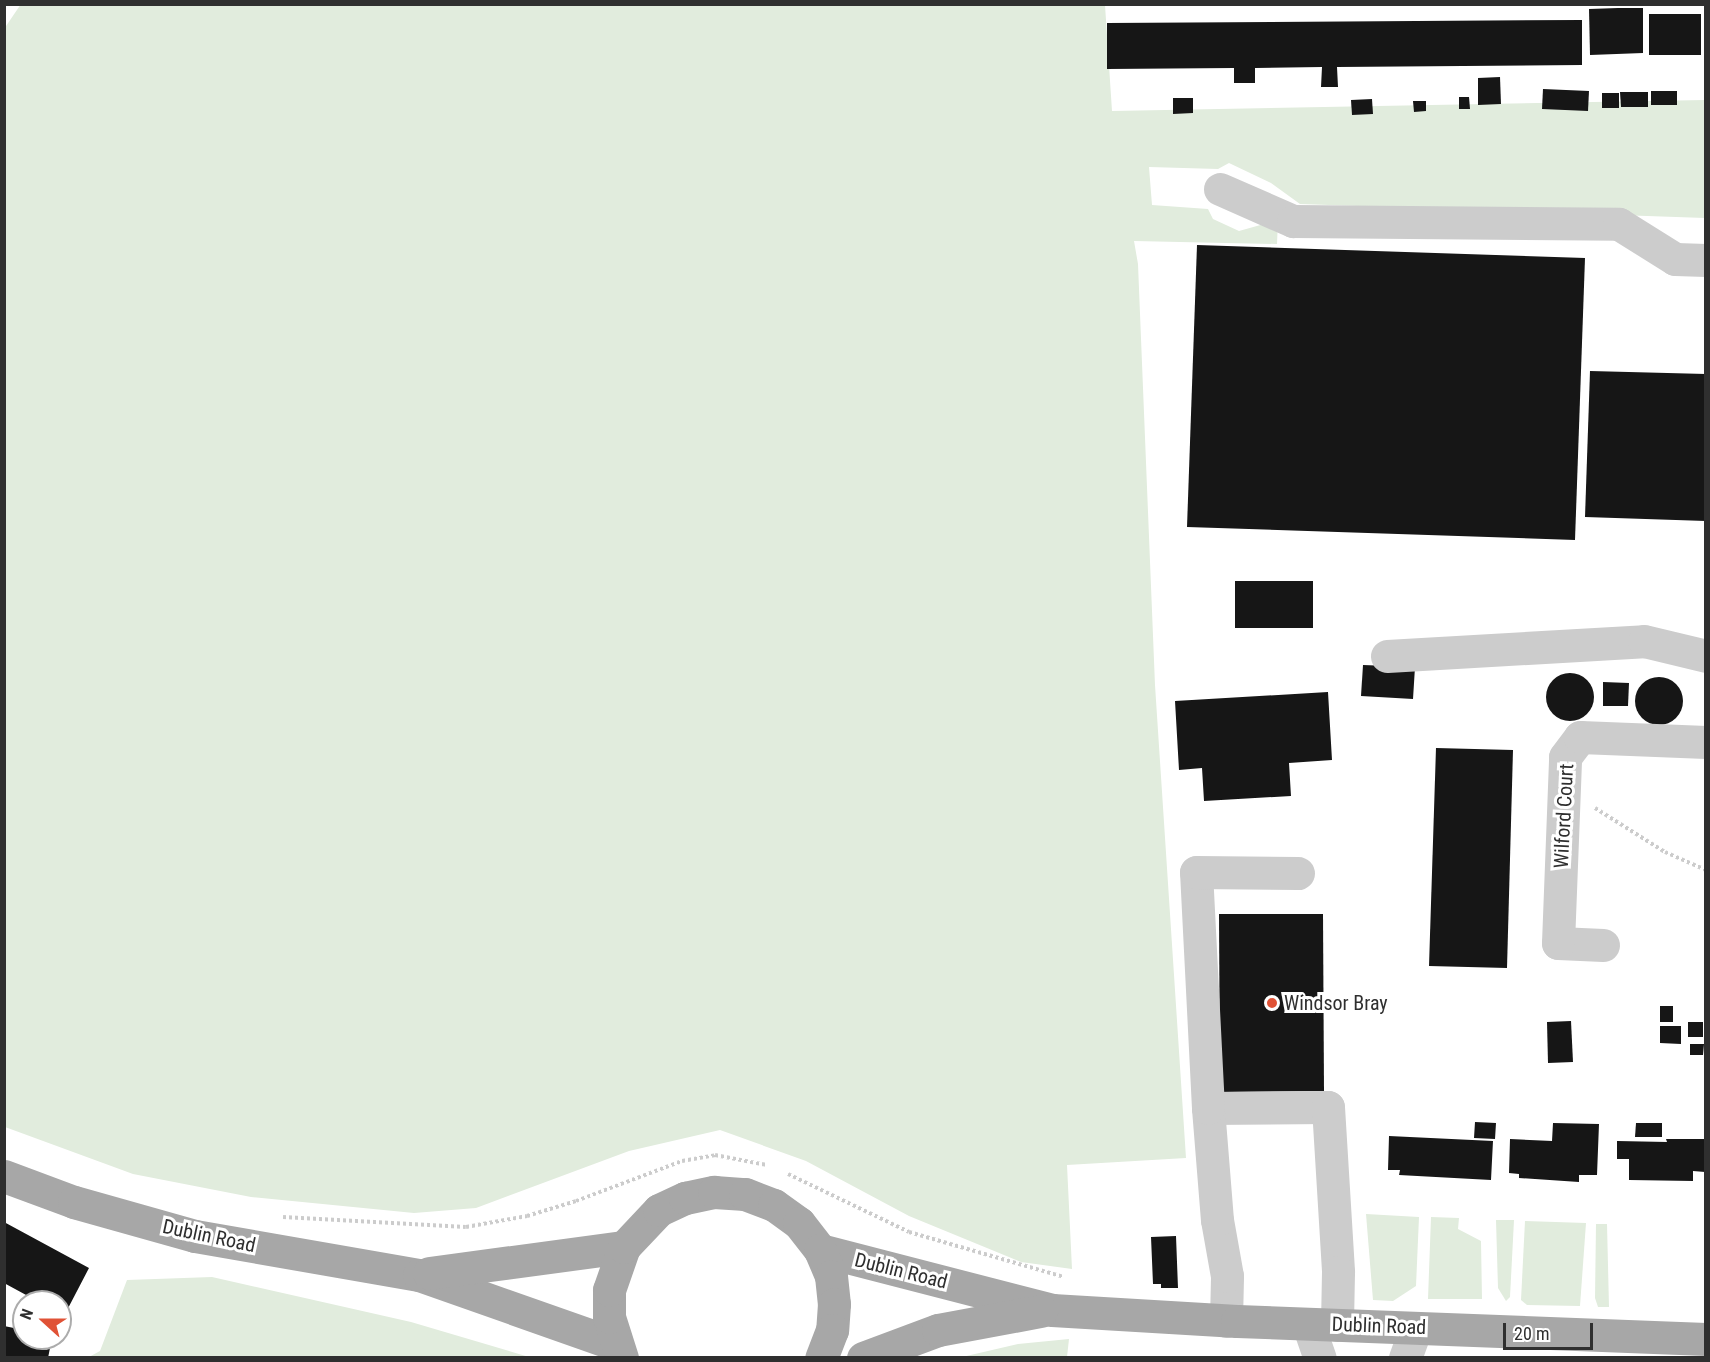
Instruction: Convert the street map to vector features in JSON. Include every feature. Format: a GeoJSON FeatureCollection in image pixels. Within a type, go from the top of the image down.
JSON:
{"type":"FeatureCollection","features":[{"type":"Feature","properties":{"kind":"main road","name":"Dublin Road"},"geometry":{"type":"LineString","coordinates":[[4,1176],[74,1202],[195,1236],[419,1275],[619,1351]]}},
{"type":"Feature","properties":{"kind":"main road"},"geometry":{"type":"LineString","coordinates":[[619,1351],[609,1317],[609,1290],[624,1247],[659,1210],[685,1198],[714,1192],[745,1194],[774,1205],[800,1223],[820,1250],[831,1276],[834,1304],[832,1330],[821,1358]]}},
{"type":"Feature","properties":{"kind":"main road","name":"Dublin Road"},"geometry":{"type":"LineString","coordinates":[[419,1275],[624,1247]]}},
{"type":"Feature","properties":{"kind":"main road","name":"Dublin Road"},"geometry":{"type":"LineString","coordinates":[[820,1250],[1052,1310],[1226,1321],[1323,1324],[1411,1343],[1706,1339]]}},
{"type":"Feature","properties":{"kind":"main road","name":"Dublin Road"},"geometry":{"type":"LineString","coordinates":[[863,1358],[938,1330],[1052,1310]]}},
{"type":"Feature","properties":{"kind":"street"},"geometry":{"type":"LineString","coordinates":[[1220,189],[1293,221],[1618,224],[1675,259],[1706,260]]}},
{"type":"Feature","properties":{"kind":"street"},"geometry":{"type":"LineString","coordinates":[[1388,656],[1644,641],[1706,656]]}},
{"type":"Feature","properties":{"kind":"street","name":"Wilford Court"},"geometry":{"type":"LineString","coordinates":[[1603,945],[1558,943],[1565,757],[1580,737],[1706,742]]}},
{"type":"Feature","properties":{"kind":"street"},"geometry":{"type":"LineString","coordinates":[[1226,1321],[1227,1276],[1217,1220],[1208,1108],[1196,872],[1298,873]]}},
{"type":"Feature","properties":{"kind":"street"},"geometry":{"type":"LineString","coordinates":[[1208,1108],[1328,1107],[1338,1272],[1323,1324],[1320,1358]]}},
{"type":"Feature","properties":{"kind":"path"},"geometry":{"type":"LineString","coordinates":[[1592,806],[1665,852],[1706,870]]}},
{"type":"Feature","properties":{"kind":"green space"},"geometry":{"type":"Polygon","coordinates":[[[21,4],[1105,5],[1112,111],[1705,100],[1705,218],[1300,204],[1271,183],[1229,163],[1218,169],[1149,167],[1152,205],[1208,209],[1213,219],[1239,231],[1278,220],[1277,244],[1134,241],[1138,264],[1155,685],[1186,1158],[1067,1165],[1072,1269],[1021,1262],[909,1216],[806,1161],[720,1130],[629,1151],[476,1208],[414,1213],[251,1197],[133,1174],[5,1127],[4,29],[21,4]]]}},
{"type":"Feature","properties":{"kind":"green space"},"geometry":{"type":"Polygon","coordinates":[[[1366,1214],[1419,1217],[1416,1286],[1393,1301],[1373,1300],[1366,1214]]]}},
{"type":"Feature","properties":{"kind":"green space"},"geometry":{"type":"Polygon","coordinates":[[[1431,1217],[1459,1218],[1458,1229],[1481,1241],[1482,1299],[1428,1299],[1431,1217]]]}},
{"type":"Feature","properties":{"kind":"green space"},"geometry":{"type":"Polygon","coordinates":[[[1496,1220],[1514,1220],[1510,1297],[1506,1301],[1498,1288],[1496,1220]]]}},
{"type":"Feature","properties":{"kind":"green space"},"geometry":{"type":"Polygon","coordinates":[[[1525,1221],[1586,1223],[1580,1306],[1527,1305],[1521,1300],[1525,1221]]]}},
{"type":"Feature","properties":{"kind":"green space"},"geometry":{"type":"Polygon","coordinates":[[[1596,1224],[1607,1224],[1609,1307],[1598,1307],[1595,1298],[1596,1224]]]}},
{"type":"Feature","properties":{"kind":"green space"},"geometry":{"type":"Polygon","coordinates":[[[212,1277],[411,1322],[529,1357],[89,1357],[100,1351],[127,1280],[212,1277]]]}},
{"type":"Feature","properties":{"kind":"green space"},"geometry":{"type":"Polygon","coordinates":[[[1069,1339],[1067,1357],[962,1357],[1018,1344],[1069,1339]]]}},
{"type":"Feature","properties":{"kind":"building"},"geometry":{"type":"Polygon","coordinates":[[[1643,8],[1643,53],[1590,55],[1589,9],[1643,8]]]}},
{"type":"Feature","properties":{"kind":"building"},"geometry":{"type":"Polygon","coordinates":[[[1649,14],[1701,14],[1701,55],[1649,55],[1649,14]]]}},
{"type":"Feature","properties":{"kind":"building"},"geometry":{"type":"Polygon","coordinates":[[[1582,20],[1582,65],[1337,67],[1338,87],[1321,87],[1322,67],[1255,68],[1255,83],[1234,83],[1234,68],[1107,69],[1107,23],[1582,20]]]}},
{"type":"Feature","properties":{"kind":"building"},"geometry":{"type":"Polygon","coordinates":[[[1500,77],[1501,104],[1478,105],[1478,78],[1500,77]]]}},
{"type":"Feature","properties":{"kind":"building"},"geometry":{"type":"Polygon","coordinates":[[[1543,89],[1589,91],[1588,111],[1542,109],[1543,89]]]}},
{"type":"Feature","properties":{"kind":"building"},"geometry":{"type":"Polygon","coordinates":[[[1651,91],[1677,91],[1677,105],[1651,105],[1651,91]]]}},
{"type":"Feature","properties":{"kind":"building"},"geometry":{"type":"Polygon","coordinates":[[[1620,92],[1648,92],[1648,107],[1621,107],[1620,92]]]}},
{"type":"Feature","properties":{"kind":"building"},"geometry":{"type":"Polygon","coordinates":[[[1602,93],[1619,93],[1619,108],[1602,108],[1602,93]]]}},
{"type":"Feature","properties":{"kind":"building"},"geometry":{"type":"Polygon","coordinates":[[[1459,97],[1469,97],[1470,109],[1459,109],[1459,97]]]}},
{"type":"Feature","properties":{"kind":"building"},"geometry":{"type":"Polygon","coordinates":[[[1173,98],[1193,98],[1193,113],[1173,114],[1173,98]]]}},
{"type":"Feature","properties":{"kind":"building"},"geometry":{"type":"Polygon","coordinates":[[[1372,99],[1373,114],[1352,115],[1351,100],[1372,99]]]}},
{"type":"Feature","properties":{"kind":"building"},"geometry":{"type":"Polygon","coordinates":[[[1413,101],[1426,101],[1426,111],[1414,112],[1413,101]]]}},
{"type":"Feature","properties":{"kind":"building"},"geometry":{"type":"Polygon","coordinates":[[[1197,245],[1585,258],[1575,540],[1187,527],[1197,245]]]}},
{"type":"Feature","properties":{"kind":"building"},"geometry":{"type":"Polygon","coordinates":[[[1590,371],[1706,374],[1706,521],[1585,517],[1590,371]]]}},
{"type":"Feature","properties":{"kind":"building"},"geometry":{"type":"Polygon","coordinates":[[[1235,581],[1313,581],[1313,628],[1235,628],[1235,581]]]}},
{"type":"Feature","properties":{"kind":"building"},"geometry":{"type":"Polygon","coordinates":[[[1363,665],[1415,667],[1413,699],[1361,696],[1363,665]]]}},
{"type":"Feature","properties":{"kind":"building"},"geometry":{"type":"Polygon","coordinates":[[[1565,673],[1575,673],[1587,680],[1594,692],[1594,702],[1587,714],[1575,721],[1565,721],[1550,710],[1546,702],[1546,692],[1557,677],[1565,673]]]}},
{"type":"Feature","properties":{"kind":"building"},"geometry":{"type":"Polygon","coordinates":[[[1659,677],[1676,684],[1683,701],[1676,718],[1659,725],[1642,718],[1635,701],[1642,684],[1659,677]]]}},
{"type":"Feature","properties":{"kind":"building"},"geometry":{"type":"Polygon","coordinates":[[[1603,682],[1629,683],[1628,706],[1603,706],[1603,682]]]}},
{"type":"Feature","properties":{"kind":"building"},"geometry":{"type":"Polygon","coordinates":[[[1328,692],[1332,760],[1289,763],[1291,796],[1204,801],[1202,768],[1179,770],[1175,701],[1328,692]]]}},
{"type":"Feature","properties":{"kind":"building"},"geometry":{"type":"Polygon","coordinates":[[[1436,748],[1513,750],[1507,968],[1429,966],[1436,748]]]}},
{"type":"Feature","properties":{"kind":"building","name":"Windsor Bray"},"geometry":{"type":"Polygon","coordinates":[[[1219,914],[1323,914],[1324,1091],[1220,1092],[1219,914]]]}},
{"type":"Feature","properties":{"kind":"building"},"geometry":{"type":"Polygon","coordinates":[[[1660,1006],[1673,1006],[1673,1022],[1660,1022],[1660,1006]]]}},
{"type":"Feature","properties":{"kind":"building"},"geometry":{"type":"Polygon","coordinates":[[[1571,1021],[1573,1062],[1548,1063],[1547,1022],[1571,1021]]]}},
{"type":"Feature","properties":{"kind":"building"},"geometry":{"type":"Polygon","coordinates":[[[1688,1022],[1703,1022],[1703,1037],[1688,1037],[1688,1022]]]}},
{"type":"Feature","properties":{"kind":"building"},"geometry":{"type":"Polygon","coordinates":[[[1660,1026],[1681,1026],[1681,1044],[1660,1043],[1660,1026]]]}},
{"type":"Feature","properties":{"kind":"building"},"geometry":{"type":"Polygon","coordinates":[[[1690,1044],[1704,1044],[1703,1055],[1690,1055],[1690,1044]]]}},
{"type":"Feature","properties":{"kind":"building"},"geometry":{"type":"Polygon","coordinates":[[[1475,1122],[1496,1123],[1495,1139],[1474,1138],[1475,1122]]]}},
{"type":"Feature","properties":{"kind":"building"},"geometry":{"type":"Polygon","coordinates":[[[1553,1123],[1599,1124],[1597,1175],[1579,1175],[1579,1182],[1519,1178],[1519,1174],[1509,1173],[1510,1139],[1552,1141],[1553,1123]]]}},
{"type":"Feature","properties":{"kind":"building"},"geometry":{"type":"Polygon","coordinates":[[[1636,1123],[1662,1123],[1662,1137],[1635,1137],[1636,1123]]]}},
{"type":"Feature","properties":{"kind":"building"},"geometry":{"type":"Polygon","coordinates":[[[1389,1136],[1493,1141],[1491,1180],[1399,1175],[1400,1170],[1388,1170],[1389,1136]]]}},
{"type":"Feature","properties":{"kind":"building"},"geometry":{"type":"Polygon","coordinates":[[[1666,1139],[1705,1139],[1705,1172],[1693,1171],[1693,1181],[1629,1180],[1629,1159],[1617,1159],[1617,1141],[1667,1142],[1666,1139]]]}},
{"type":"Feature","properties":{"kind":"building"},"geometry":{"type":"Polygon","coordinates":[[[4,1222],[89,1268],[72,1301],[72,1290],[17,1290],[4,1283],[4,1222]]]}},
{"type":"Feature","properties":{"kind":"building"},"geometry":{"type":"Polygon","coordinates":[[[1176,1236],[1178,1288],[1161,1288],[1161,1284],[1153,1284],[1151,1237],[1176,1236]]]}},
{"type":"Feature","properties":{"kind":"building"},"geometry":{"type":"Polygon","coordinates":[[[4,1326],[12,1328],[12,1350],[50,1350],[48,1358],[4,1358],[4,1326]]]}},
{"type":"Feature","properties":{"kind":"place","name":"Windsor Bray"},"geometry":{"type":"Point","coordinates":[1272,1003]}}]}
